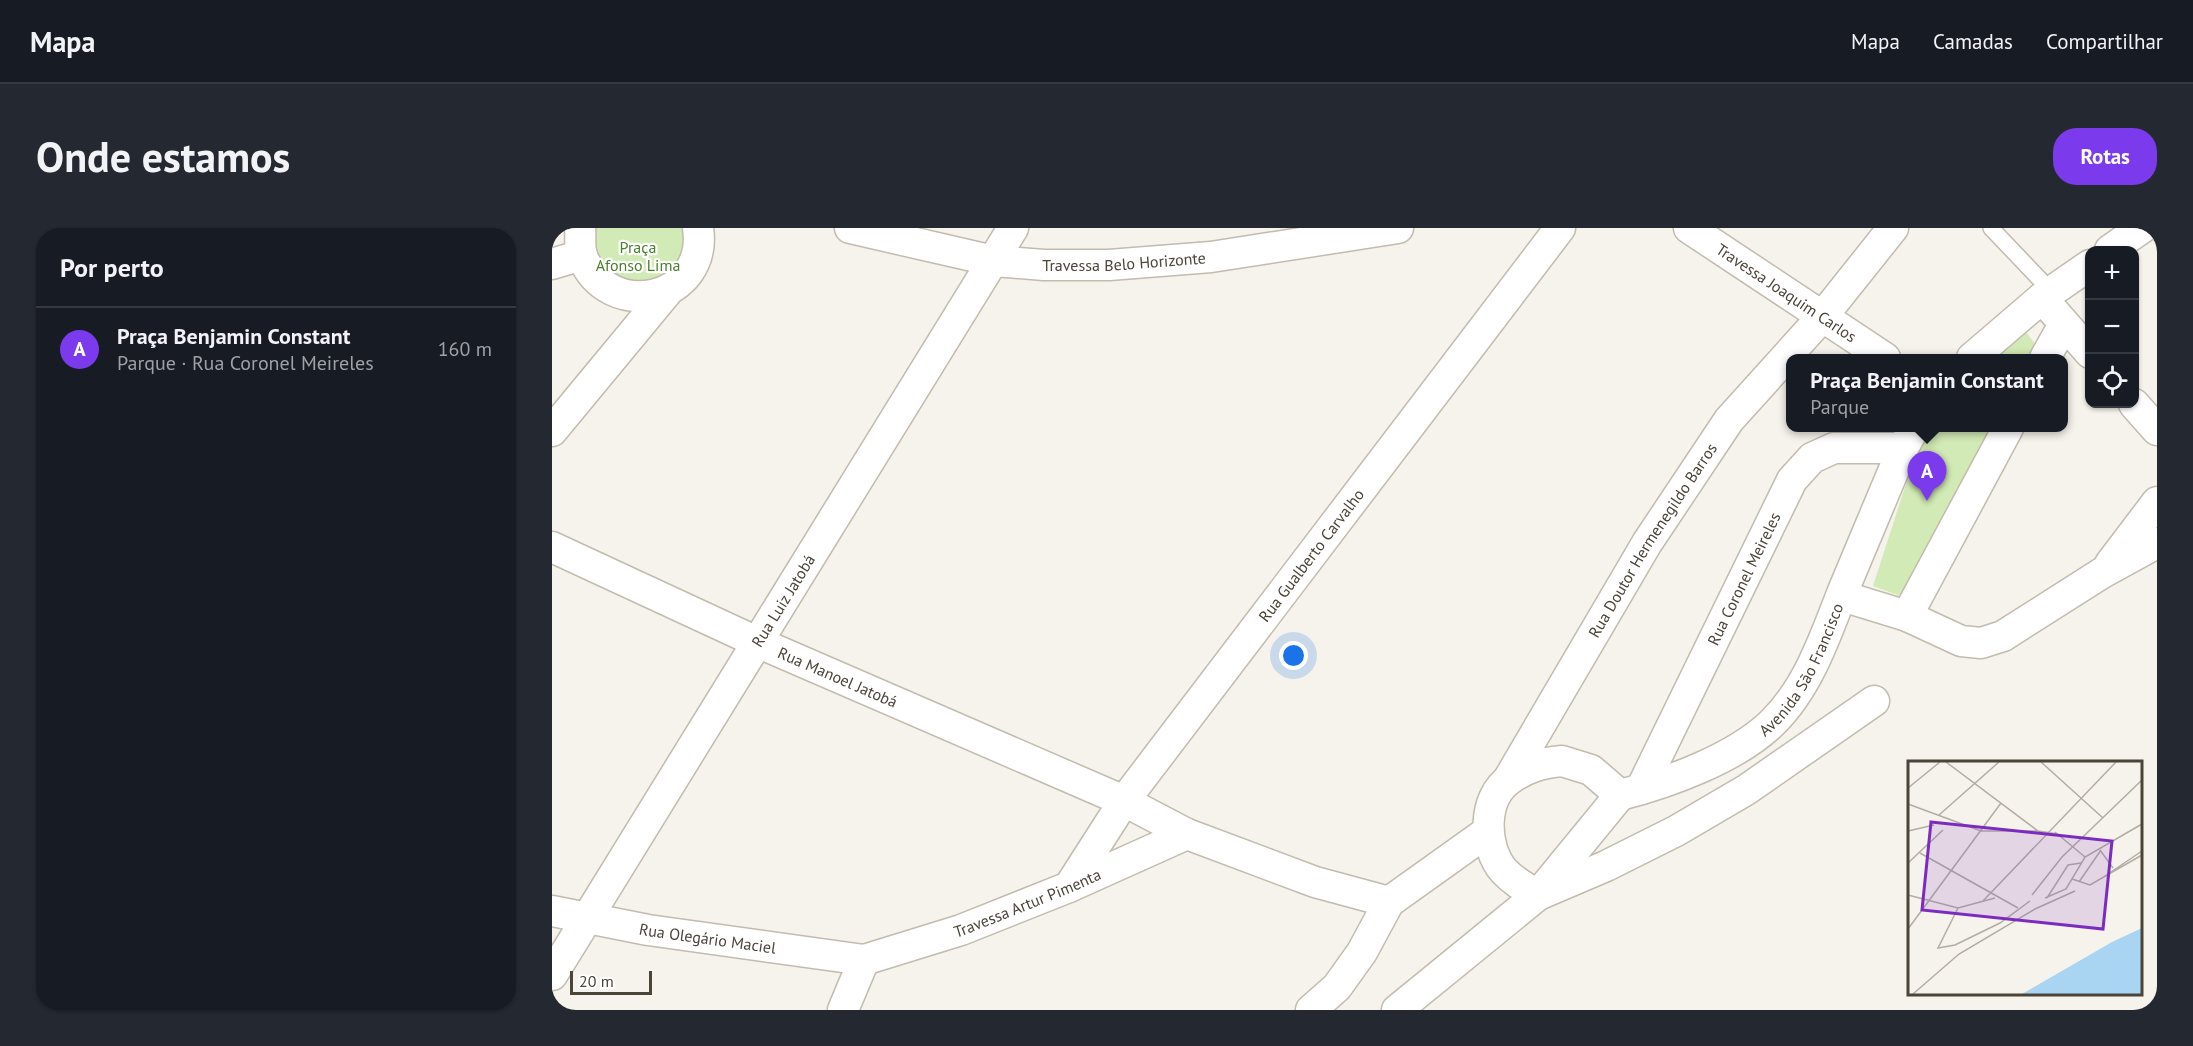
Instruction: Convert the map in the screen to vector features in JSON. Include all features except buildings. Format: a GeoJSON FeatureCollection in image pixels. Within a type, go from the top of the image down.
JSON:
{"type":"FeatureCollection","features":[{"type":"Feature","properties":{"kind":"street"},"geometry":{"type":"LineString","coordinates":[[552,431],[667,292],[690,272],[701,244],[698,228]]}},
{"type":"Feature","properties":{"kind":"street","name":"Travessa Belo Horizonte"},"geometry":{"type":"LineString","coordinates":[[850,228],[994,261],[1044,265],[1109,265],[1211,258],[1398,228]]}},
{"type":"Feature","properties":{"kind":"street","name":"Rua Luiz Jatobá"},"geometry":{"type":"LineString","coordinates":[[552,975],[1013,228]]}},
{"type":"Feature","properties":{"kind":"street","name":"Rua Gualberto Carvalho"},"geometry":{"type":"LineString","coordinates":[[1069,887],[1124,801],[1561,228]]}},
{"type":"Feature","properties":{"kind":"street","name":"Travessa Joaquim Carlos"},"geometry":{"type":"LineString","coordinates":[[1689,228],[1880,354]]}},
{"type":"Feature","properties":{"kind":"street","name":"Rua Doutor Hermenegildo Barros"},"geometry":{"type":"LineString","coordinates":[[1789,354],[1822,317],[1893,228]]}},
{"type":"Feature","properties":{"kind":"street"},"geometry":{"type":"LineString","coordinates":[[2116,246],[2142,228]]}},
{"type":"Feature","properties":{"kind":"street"},"geometry":{"type":"LineString","coordinates":[[552,264],[581,241],[600,284],[632,298],[667,292]]}},
{"type":"Feature","properties":{"kind":"street"},"geometry":{"type":"LineString","coordinates":[[1977,354],[2047,295],[2085,268]]}},
{"type":"Feature","properties":{"kind":"street"},"geometry":{"type":"LineString","coordinates":[[2047,295],[2064,324],[2085,347]]}},
{"type":"Feature","properties":{"kind":"street"},"geometry":{"type":"LineString","coordinates":[[2047,354],[2064,324]]}},
{"type":"Feature","properties":{"kind":"street","name":"Rua Doutor Hermenegildo Barros"},"geometry":{"type":"LineString","coordinates":[[1487,832],[1492,803],[1508,780],[1647,543],[1729,420],[1786,357]]}},
{"type":"Feature","properties":{"kind":"street"},"geometry":{"type":"LineString","coordinates":[[2138,408],[2157,430]]}},
{"type":"Feature","properties":{"kind":"street"},"geometry":{"type":"LineString","coordinates":[[1907,616],[2006,432]]}},
{"type":"Feature","properties":{"kind":"street"},"geometry":{"type":"LineString","coordinates":[[1842,596],[1909,438]]}},
{"type":"Feature","properties":{"kind":"street","name":"Rua Coronel Meireles"},"geometry":{"type":"LineString","coordinates":[[1538,895],[1630,792],[1792,480],[1812,458],[1834,448],[1909,438]]}},
{"type":"Feature","properties":{"kind":"street","name":"Avenida São Francisco"},"geometry":{"type":"LineString","coordinates":[[2103,573],[2157,502]]}},
{"type":"Feature","properties":{"kind":"street","name":"Avenida São Francisco"},"geometry":{"type":"LineString","coordinates":[[1630,792],[1699,767],[1737,748],[1771,724],[1796,694],[1819,653],[1842,596],[1907,616],[1961,641],[1981,643],[2003,636],[2103,573],[2157,543]]}},
{"type":"Feature","properties":{"kind":"street","name":"Rua Manoel Jatobá"},"geometry":{"type":"LineString","coordinates":[[552,547],[757,642],[1124,801]]}},
{"type":"Feature","properties":{"kind":"street"},"geometry":{"type":"LineString","coordinates":[[1397,1010],[1538,895],[1606,866],[1676,831],[1746,790],[1874,701]]}},
{"type":"Feature","properties":{"kind":"street"},"geometry":{"type":"LineString","coordinates":[[1508,780],[1537,764],[1562,761],[1591,770],[1630,792]]}},
{"type":"Feature","properties":{"kind":"street"},"geometry":{"type":"LineString","coordinates":[[1124,801],[1187,834],[1315,882],[1389,902]]}},
{"type":"Feature","properties":{"kind":"street"},"geometry":{"type":"LineString","coordinates":[[1311,1010],[1337,987],[1362,952],[1389,902],[1487,832],[1503,870],[1538,895]]}},
{"type":"Feature","properties":{"kind":"street","name":"Travessa Artur Pimenta"},"geometry":{"type":"LineString","coordinates":[[864,960],[961,930],[1069,887],[1187,834]]}},
{"type":"Feature","properties":{"kind":"street","name":"Rua Olegário Maciel"},"geometry":{"type":"LineString","coordinates":[[552,911],[648,930],[864,960]]}},
{"type":"Feature","properties":{"kind":"street"},"geometry":{"type":"LineString","coordinates":[[843,1010],[864,960]]}},
{"type":"Feature","properties":{"kind":"lane"},"geometry":{"type":"LineString","coordinates":[[1991,228],[2047,295]]}},
{"type":"Feature","properties":{"kind":"green space","name":"Praça Afonso Lima"},"geometry":{"type":"Polygon","coordinates":[[[593,228],[686,228],[688,246],[682,261],[672,273],[659,281],[644,285],[629,284],[615,279],[603,270],[594,253],[593,228]]]}},
{"type":"Feature","properties":{"kind":"green space"},"geometry":{"type":"Polygon","coordinates":[[[2026,332],[2036,345],[2031,354],[2000,354],[2026,332]]]}},
{"type":"Feature","properties":{"kind":"green space"},"geometry":{"type":"Polygon","coordinates":[[[1923,432],[1990,432],[1903,597],[1873,586],[1923,432]]]}},
{"type":"Feature","properties":{"kind":"place","name":"Praça Benjamin Constant"},"geometry":{"type":"Point","coordinates":[1927,501]}}]}
